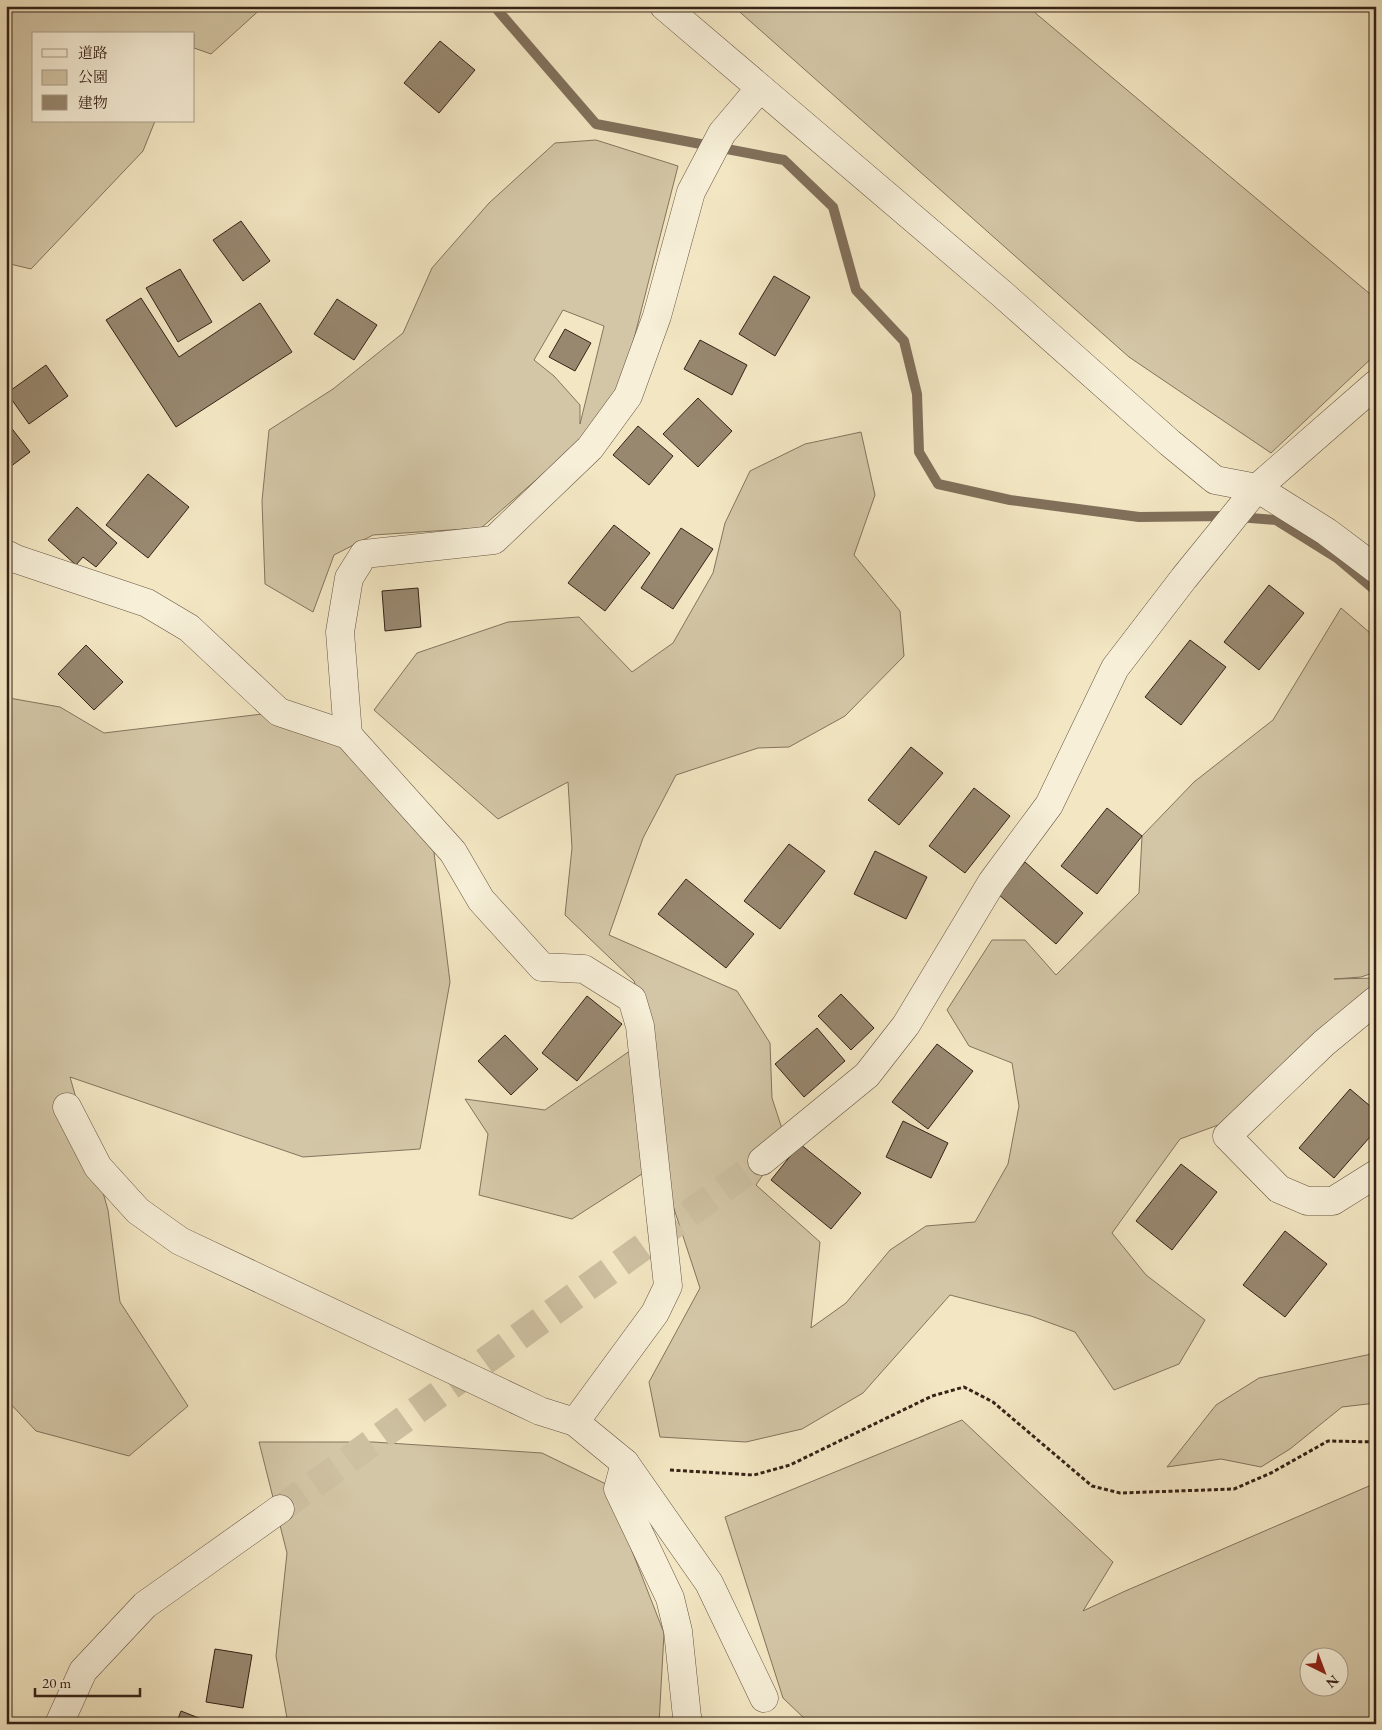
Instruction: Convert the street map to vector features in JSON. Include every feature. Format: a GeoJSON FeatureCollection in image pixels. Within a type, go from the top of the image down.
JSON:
{"type":"FeatureCollection","features":[{"type":"Feature","properties":{"kind":"street"},"geometry":{"type":"LineString","coordinates":[[664,6],[994,287],[1170,443],[1215,480],[1257,488],[1327,532],[1376,569]]}},
{"type":"Feature","properties":{"kind":"street"},"geometry":{"type":"LineString","coordinates":[[348,735],[340,632],[349,578],[364,554],[494,540],[590,448],[628,396],[657,316],[691,192],[722,133],[760,88]]}},
{"type":"Feature","properties":{"kind":"street"},"geometry":{"type":"LineString","coordinates":[[762,1161],[866,1075],[906,1025],[992,882],[1049,805],[1115,668],[1184,578],[1257,488],[1376,384]]}},
{"type":"Feature","properties":{"kind":"street"},"geometry":{"type":"LineString","coordinates":[[6,554],[147,603],[189,628],[279,712],[348,735],[453,852],[481,900],[542,967],[584,969],[632,1000],[640,1026],[668,1286],[655,1313],[575,1422]]}},
{"type":"Feature","properties":{"kind":"street"},"geometry":{"type":"LineString","coordinates":[[1376,1000],[1324,1043],[1227,1136],[1280,1189],[1307,1201],[1333,1201],[1376,1174]]}},
{"type":"Feature","properties":{"kind":"street"},"geometry":{"type":"LineString","coordinates":[[67,1107],[98,1166],[138,1211],[180,1241],[540,1412],[575,1422],[625,1463],[709,1583],[764,1698]]}},
{"type":"Feature","properties":{"kind":"street"},"geometry":{"type":"LineString","coordinates":[[625,1463],[618,1490],[670,1598],[678,1631],[689,1724]]}},
{"type":"Feature","properties":{"kind":"street"},"geometry":{"type":"LineString","coordinates":[[59,1724],[83,1671],[146,1604],[280,1509]]}},
{"type":"Feature","properties":{"kind":"path"},"geometry":{"type":"LineString","coordinates":[[625,1463],[662,1470],[754,1475],[790,1465],[932,1396],[964,1387],[993,1402],[1092,1486],[1120,1493],[1234,1489],[1271,1473],[1328,1441],[1376,1442]]}},
{"type":"Feature","properties":{"kind":"green space"},"geometry":{"type":"Polygon","coordinates":[[[6,6],[264,6],[211,54],[195,48],[195,32],[32,32],[32,122],[155,122],[143,151],[31,269],[6,263],[6,6]]]}},
{"type":"Feature","properties":{"kind":"green space"},"geometry":{"type":"Polygon","coordinates":[[[733,6],[1027,6],[1376,299],[1376,354],[1271,453],[1129,357],[733,6]]]}},
{"type":"Feature","properties":{"kind":"green space"},"geometry":{"type":"Polygon","coordinates":[[[596,140],[678,166],[626,370],[618,394],[575,446],[481,528],[373,535],[334,555],[313,612],[265,584],[262,501],[269,430],[333,389],[403,333],[432,268],[489,203],[555,143],[596,140]],[[563,310],[534,360],[554,376],[580,405],[580,424],[604,326],[563,310]]]}},
{"type":"Feature","properties":{"kind":"green space"},"geometry":{"type":"Polygon","coordinates":[[[861,432],[875,495],[854,555],[900,611],[904,656],[845,716],[789,747],[758,748],[676,775],[643,838],[609,935],[737,991],[770,1043],[772,1098],[786,1141],[756,1185],[820,1242],[811,1328],[846,1303],[890,1250],[926,1226],[975,1222],[1008,1164],[1019,1106],[1012,1063],[969,1046],[947,1010],[992,940],[1025,940],[1056,975],[1139,893],[1142,836],[1194,782],[1273,720],[1341,608],[1376,638],[1376,972],[1361,977],[1334,979],[1376,978],[1376,1001],[1251,1113],[1180,1139],[1112,1233],[1146,1275],[1205,1320],[1179,1364],[1114,1390],[1075,1332],[1031,1316],[950,1295],[863,1393],[802,1429],[746,1442],[660,1437],[649,1382],[700,1288],[659,1163],[572,1219],[479,1195],[488,1134],[465,1099],[545,1110],[654,1034],[634,981],[565,915],[572,848],[568,782],[498,819],[374,710],[417,653],[508,622],[579,617],[632,672],[673,643],[713,573],[725,523],[750,471],[805,444],[861,432]]]}},
{"type":"Feature","properties":{"kind":"green space"},"geometry":{"type":"Polygon","coordinates":[[[6,699],[60,707],[104,733],[279,712],[348,735],[431,828],[450,982],[420,1149],[303,1157],[70,1077],[108,1210],[120,1302],[188,1406],[129,1456],[36,1431],[6,1399],[6,699]]]}},
{"type":"Feature","properties":{"kind":"green space"},"geometry":{"type":"Polygon","coordinates":[[[1376,1353],[1376,1403],[1342,1407],[1290,1449],[1261,1467],[1221,1459],[1167,1467],[1216,1405],[1259,1378],[1376,1353]]]}},
{"type":"Feature","properties":{"kind":"green space"},"geometry":{"type":"Polygon","coordinates":[[[962,1420],[1113,1562],[1083,1611],[1376,1483],[1376,1724],[800,1724],[807,1721],[783,1698],[725,1517],[962,1420]]]}},
{"type":"Feature","properties":{"kind":"green space"},"geometry":{"type":"Polygon","coordinates":[[[259,1442],[373,1442],[542,1453],[606,1484],[664,1633],[659,1724],[288,1724],[276,1656],[287,1553],[259,1442]]]}},
{"type":"Feature","properties":{"kind":"building"},"geometry":{"type":"Polygon","coordinates":[[[440,41],[475,70],[439,113],[404,83],[440,41]]]}},
{"type":"Feature","properties":{"kind":"building"},"geometry":{"type":"Polygon","coordinates":[[[241,221],[270,261],[243,281],[213,240],[241,221]]]}},
{"type":"Feature","properties":{"kind":"building"},"geometry":{"type":"Polygon","coordinates":[[[180,269],[212,322],[178,342],[146,288],[180,269]]]}},
{"type":"Feature","properties":{"kind":"building"},"geometry":{"type":"Polygon","coordinates":[[[774,276],[810,297],[775,356],[739,334],[774,276]]]}},
{"type":"Feature","properties":{"kind":"building"},"geometry":{"type":"Polygon","coordinates":[[[141,298],[179,357],[260,303],[292,352],[176,427],[106,320],[141,298]]]}},
{"type":"Feature","properties":{"kind":"building"},"geometry":{"type":"Polygon","coordinates":[[[337,299],[377,325],[354,360],[314,334],[337,299]]]}},
{"type":"Feature","properties":{"kind":"building"},"geometry":{"type":"Polygon","coordinates":[[[565,329],[591,343],[575,371],[549,357],[565,329]]]}},
{"type":"Feature","properties":{"kind":"building"},"geometry":{"type":"Polygon","coordinates":[[[700,340],[747,365],[732,395],[684,369],[700,340]]]}},
{"type":"Feature","properties":{"kind":"building"},"geometry":{"type":"Polygon","coordinates":[[[46,365],[68,396],[29,424],[7,393],[46,365]]]}},
{"type":"Feature","properties":{"kind":"building"},"geometry":{"type":"Polygon","coordinates":[[[698,398],[732,431],[698,467],[663,434],[698,398]]]}},
{"type":"Feature","properties":{"kind":"building"},"geometry":{"type":"Polygon","coordinates":[[[6,421],[30,452],[6,470],[6,421]]]}},
{"type":"Feature","properties":{"kind":"building"},"geometry":{"type":"Polygon","coordinates":[[[638,426],[673,456],[649,485],[613,455],[638,426]]]}},
{"type":"Feature","properties":{"kind":"building"},"geometry":{"type":"Polygon","coordinates":[[[148,474],[189,507],[148,558],[106,525],[148,474]]]}},
{"type":"Feature","properties":{"kind":"building"},"geometry":{"type":"Polygon","coordinates":[[[77,507],[117,543],[96,567],[83,557],[76,565],[48,540],[77,507]]]}},
{"type":"Feature","properties":{"kind":"building"},"geometry":{"type":"Polygon","coordinates":[[[614,525],[650,553],[605,611],[568,583],[614,525]]]}},
{"type":"Feature","properties":{"kind":"building"},"geometry":{"type":"Polygon","coordinates":[[[681,528],[713,549],[673,609],[641,588],[681,528]]]}},
{"type":"Feature","properties":{"kind":"building"},"geometry":{"type":"Polygon","coordinates":[[[1269,585],[1304,613],[1259,670],[1224,642],[1269,585]]]}},
{"type":"Feature","properties":{"kind":"building"},"geometry":{"type":"Polygon","coordinates":[[[418,588],[421,627],[385,631],[382,591],[418,588]]]}},
{"type":"Feature","properties":{"kind":"building"},"geometry":{"type":"Polygon","coordinates":[[[1190,640],[1226,667],[1181,725],[1145,697],[1190,640]]]}},
{"type":"Feature","properties":{"kind":"building"},"geometry":{"type":"Polygon","coordinates":[[[86,645],[123,682],[94,710],[58,674],[86,645]]]}},
{"type":"Feature","properties":{"kind":"building"},"geometry":{"type":"Polygon","coordinates":[[[911,747],[943,773],[899,825],[868,800],[911,747]]]}},
{"type":"Feature","properties":{"kind":"building"},"geometry":{"type":"Polygon","coordinates":[[[974,788],[1010,816],[965,873],[929,846],[974,788]]]}},
{"type":"Feature","properties":{"kind":"building"},"geometry":{"type":"Polygon","coordinates":[[[1107,808],[1142,836],[1097,894],[1061,866],[1107,808]]]}},
{"type":"Feature","properties":{"kind":"building"},"geometry":{"type":"Polygon","coordinates":[[[789,844],[825,871],[780,929],[744,901],[789,844]]]}},
{"type":"Feature","properties":{"kind":"building"},"geometry":{"type":"Polygon","coordinates":[[[875,851],[927,877],[906,919],[854,894],[875,851]]]}},
{"type":"Feature","properties":{"kind":"building"},"geometry":{"type":"Polygon","coordinates":[[[1025,862],[1083,913],[1056,944],[998,894],[1025,862]]]}},
{"type":"Feature","properties":{"kind":"building"},"geometry":{"type":"Polygon","coordinates":[[[686,879],[754,934],[726,968],[658,914],[686,879]]]}},
{"type":"Feature","properties":{"kind":"building"},"geometry":{"type":"Polygon","coordinates":[[[841,994],[874,1028],[851,1050],[818,1016],[841,994]]]}},
{"type":"Feature","properties":{"kind":"building"},"geometry":{"type":"Polygon","coordinates":[[[587,996],[622,1024],[577,1081],[542,1053],[587,996]]]}},
{"type":"Feature","properties":{"kind":"building"},"geometry":{"type":"Polygon","coordinates":[[[817,1028],[845,1061],[804,1097],[775,1064],[817,1028]]]}},
{"type":"Feature","properties":{"kind":"building"},"geometry":{"type":"Polygon","coordinates":[[[505,1035],[538,1069],[511,1095],[478,1061],[505,1035]]]}},
{"type":"Feature","properties":{"kind":"building"},"geometry":{"type":"Polygon","coordinates":[[[937,1044],[973,1071],[928,1129],[892,1102],[937,1044]]]}},
{"type":"Feature","properties":{"kind":"building"},"geometry":{"type":"Polygon","coordinates":[[[1350,1089],[1376,1111],[1376,1130],[1334,1178],[1299,1148],[1350,1089]]]}},
{"type":"Feature","properties":{"kind":"building"},"geometry":{"type":"Polygon","coordinates":[[[903,1121],[948,1143],[931,1178],[886,1157],[903,1121]]]}},
{"type":"Feature","properties":{"kind":"building"},"geometry":{"type":"Polygon","coordinates":[[[800,1144],[861,1193],[831,1229],[771,1180],[800,1144]]]}},
{"type":"Feature","properties":{"kind":"building"},"geometry":{"type":"Polygon","coordinates":[[[1181,1164],[1217,1192],[1172,1250],[1136,1221],[1181,1164]]]}},
{"type":"Feature","properties":{"kind":"building"},"geometry":{"type":"Polygon","coordinates":[[[1285,1231],[1327,1264],[1285,1317],[1243,1285],[1285,1231]]]}},
{"type":"Feature","properties":{"kind":"building"},"geometry":{"type":"Polygon","coordinates":[[[215,1649],[252,1655],[243,1708],[206,1702],[215,1649]]]}},
{"type":"Feature","properties":{"kind":"building"},"geometry":{"type":"Polygon","coordinates":[[[181,1711],[214,1724],[176,1724],[181,1711]]]}},
{"type":"Feature","properties":{"kind":"waterway"},"geometry":{"type":"LineString","coordinates":[[494,6],[596,124],[784,160],[833,207],[856,290],[904,341],[917,394],[919,452],[938,484],[1010,500],[1139,517],[1226,516],[1276,520],[1337,558],[1376,591]]}},
{"type":"Feature","properties":{"kind":"tunnel"},"geometry":{"type":"LineString","coordinates":[[280,1509],[762,1161]]}}]}
